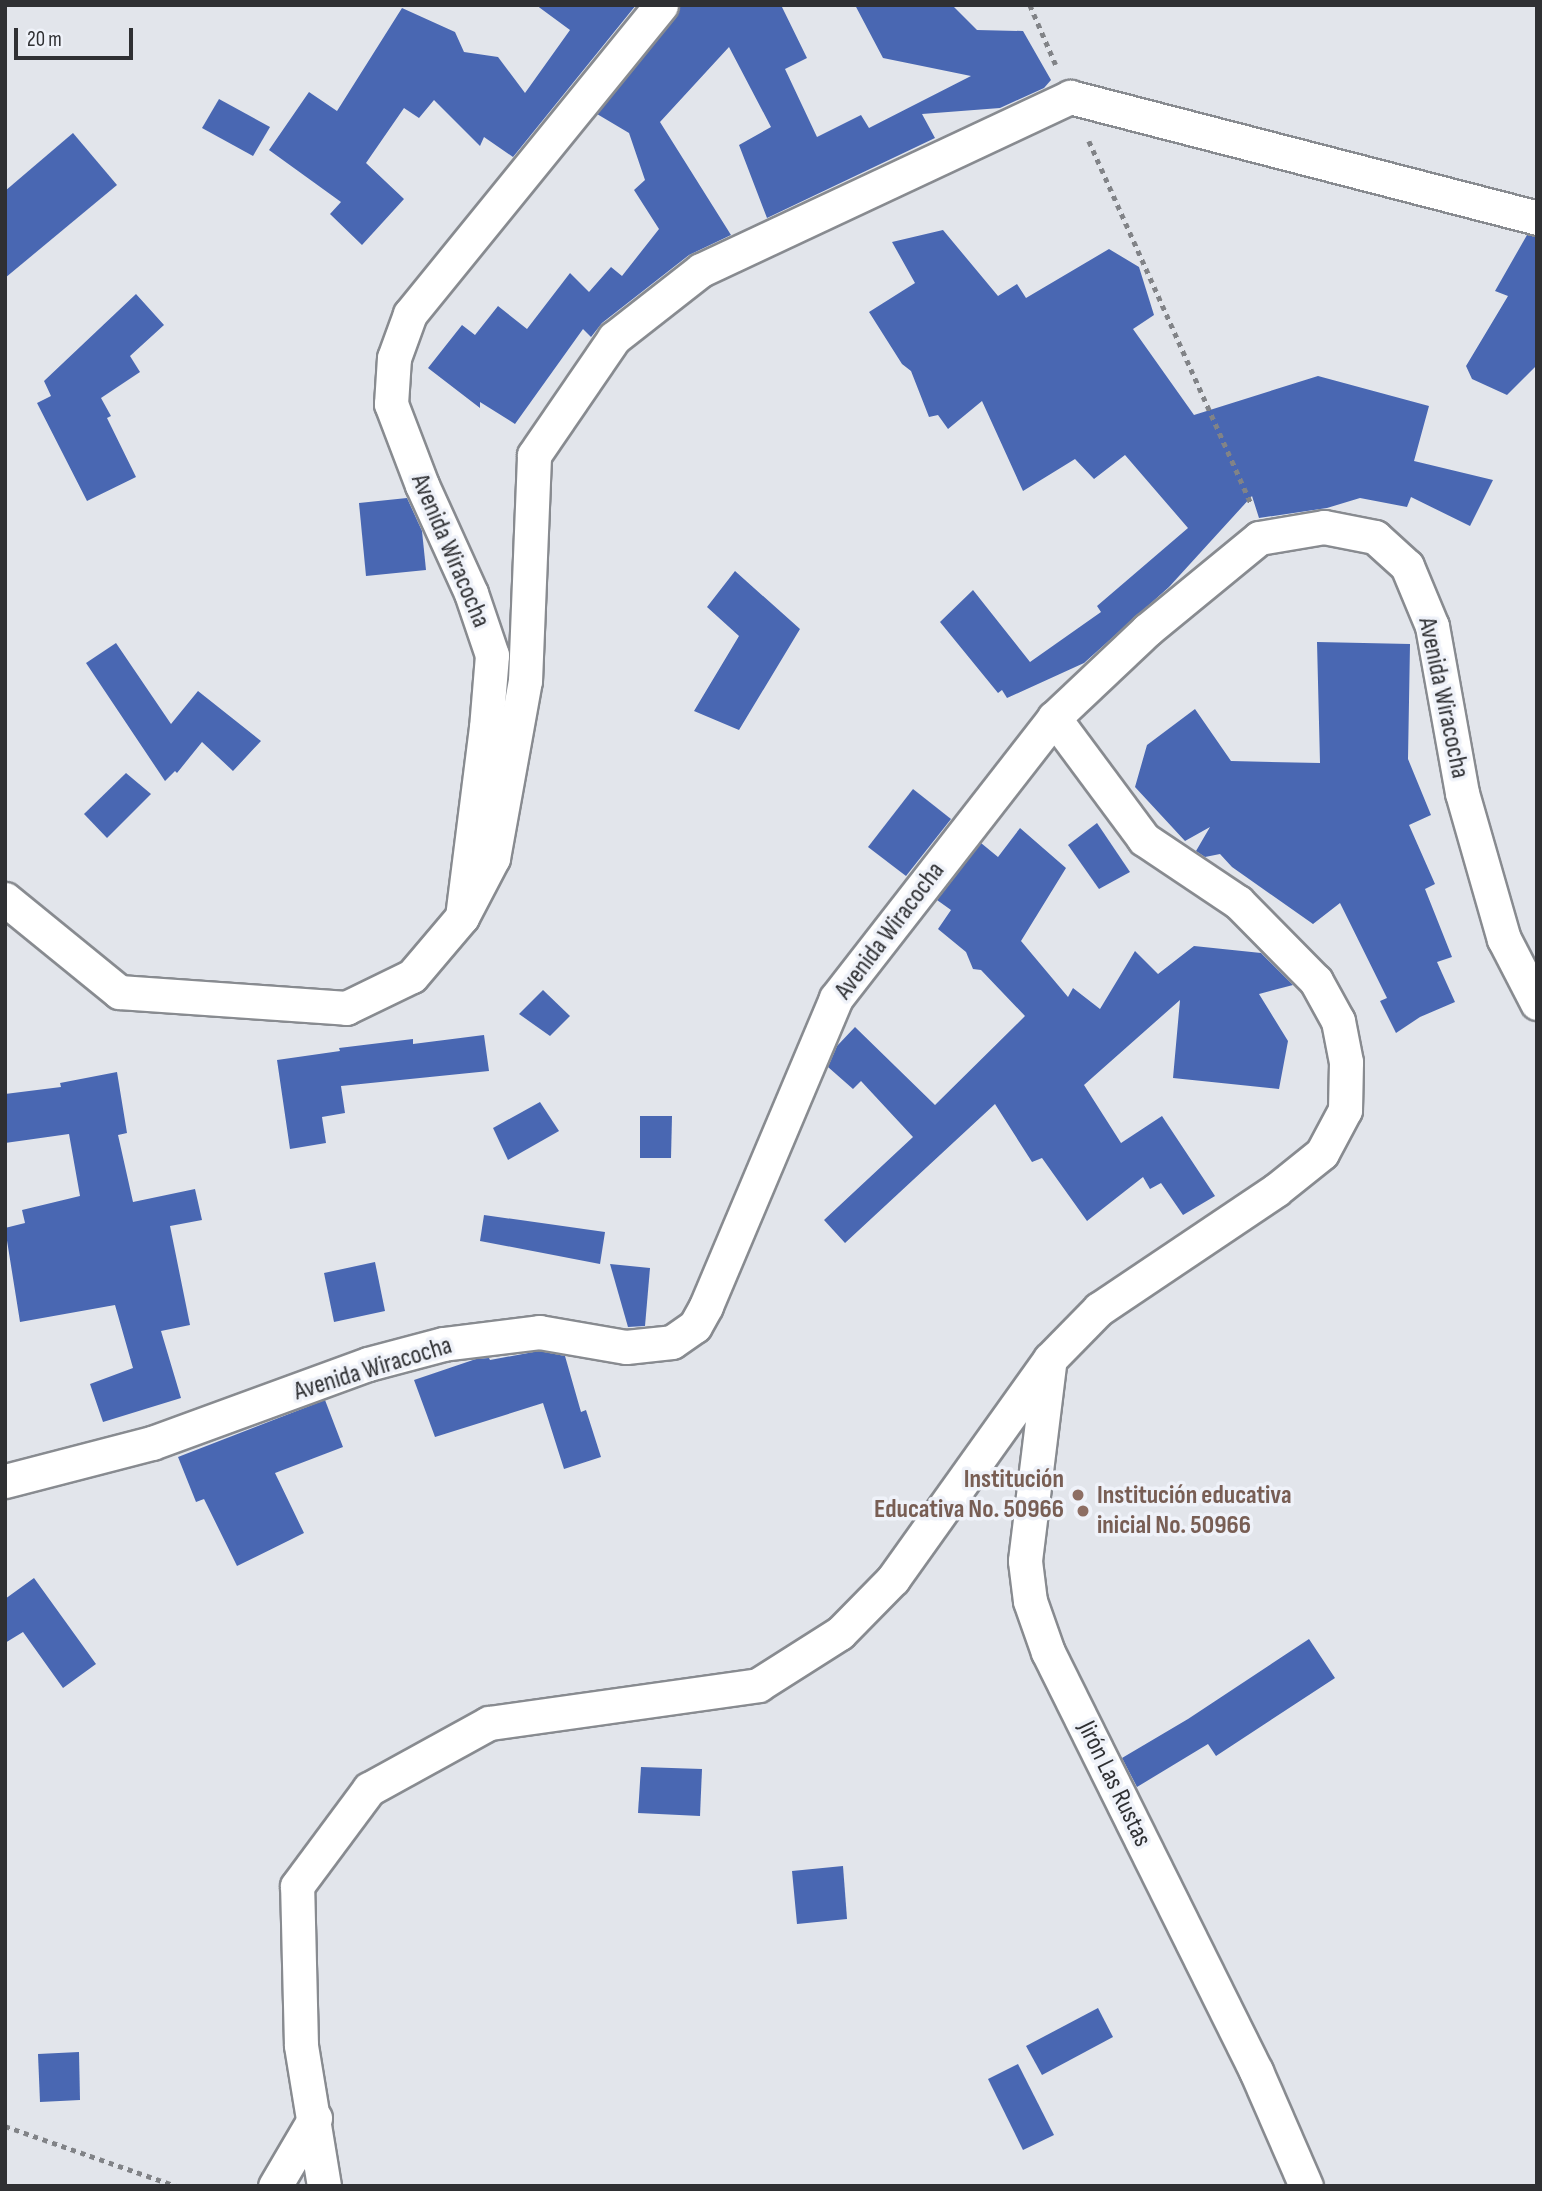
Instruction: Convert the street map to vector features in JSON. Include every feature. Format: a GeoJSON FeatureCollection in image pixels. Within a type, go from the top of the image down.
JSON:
{"type":"FeatureCollection","features":[{"type":"Feature","properties":{"kind":"street","name":"Avenida Wiracocha"},"geometry":{"type":"LineString","coordinates":[[463,917],[486,728],[492,654],[471,593],[422,485],[391,404],[394,358],[410,314],[661,5]]}},
{"type":"Feature","properties":{"kind":"street"},"geometry":{"type":"LineString","coordinates":[[5,900],[119,992],[346,1008],[412,976],[463,917],[493,858],[525,681],[534,455],[614,338],[701,270],[1070,97],[1537,218]]}},
{"type":"Feature","properties":{"kind":"street","name":"Avenida Wiracocha"},"geometry":{"type":"LineString","coordinates":[[5,1481],[152,1443],[368,1364],[443,1344],[539,1332],[626,1347],[672,1342],[695,1326],[706,1306],[836,998],[1054,718],[1147,630],[1259,538],[1324,527],[1375,537],[1407,566],[1432,626],[1462,793],[1504,939],[1537,1003]]}},
{"type":"Feature","properties":{"kind":"street"},"geometry":{"type":"LineString","coordinates":[[324,2186],[301,2045],[297,1886],[369,1789],[489,1723],[758,1685],[840,1633],[892,1579],[1050,1359],[1099,1309],[1276,1190],[1322,1153],[1345,1110],[1346,1062],[1338,1021],[1316,981],[1238,902],[1144,839],[1054,718]]}},
{"type":"Feature","properties":{"kind":"street","name":"Jirón Las Rustas"},"geometry":{"type":"LineString","coordinates":[[1050,1359],[1025,1561],[1030,1601],[1048,1652],[1256,2071],[1306,2186]]}},
{"type":"Feature","properties":{"kind":"street"},"geometry":{"type":"LineString","coordinates":[[275,2186],[315,2118]]}},
{"type":"Feature","properties":{"kind":"path"},"geometry":{"type":"LineString","coordinates":[[1030,5],[1250,502],[1261,528],[1259,538]]}},
{"type":"Feature","properties":{"kind":"path"},"geometry":{"type":"LineString","coordinates":[[5,2126],[176,2186]]}},
{"type":"Feature","properties":{"kind":"building"},"geometry":{"type":"Polygon","coordinates":[[[536,5],[636,5],[513,157],[484,137],[480,146],[434,100],[419,118],[404,108],[366,163],[404,199],[362,245],[330,214],[341,202],[269,150],[309,92],[337,111],[402,8],[455,32],[464,52],[498,57],[525,93],[570,30],[536,5]]]}},
{"type":"Feature","properties":{"kind":"building"},"geometry":{"type":"Polygon","coordinates":[[[680,5],[781,5],[807,58],[785,69],[817,137],[861,115],[869,128],[971,76],[883,58],[855,5],[952,5],[977,30],[1023,31],[1051,80],[1044,88],[1000,108],[922,114],[935,138],[767,218],[739,145],[771,127],[729,47],[660,122],[731,235],[689,255],[602,323],[591,337],[583,329],[515,424],[480,402],[480,408],[428,368],[462,325],[475,335],[498,306],[527,329],[570,273],[589,292],[611,267],[622,276],[659,229],[634,190],[645,180],[629,133],[597,114],[676,17],[680,5]]]}},
{"type":"Feature","properties":{"kind":"building"},"geometry":{"type":"Polygon","coordinates":[[[219,99],[270,127],[253,156],[202,128],[219,99]]]}},
{"type":"Feature","properties":{"kind":"building"},"geometry":{"type":"Polygon","coordinates":[[[73,133],[117,185],[5,278],[5,191],[73,133]]]}},
{"type":"Feature","properties":{"kind":"building"},"geometry":{"type":"Polygon","coordinates":[[[943,230],[998,296],[1017,284],[1026,298],[1109,249],[1139,267],[1154,315],[1133,329],[1194,415],[1318,376],[1429,406],[1414,461],[1493,480],[1470,526],[1411,497],[1407,507],[1360,498],[1327,508],[1259,518],[1252,496],[1169,587],[1084,663],[1007,698],[1002,690],[998,693],[940,622],[973,590],[1030,662],[1101,612],[1097,606],[1188,528],[1125,455],[1094,479],[1075,459],[1023,491],[982,401],[948,429],[938,415],[929,417],[911,371],[902,364],[869,312],[915,283],[892,242],[943,230]]]}},
{"type":"Feature","properties":{"kind":"building"},"geometry":{"type":"Polygon","coordinates":[[[1527,235],[1537,237],[1537,365],[1507,395],[1472,379],[1466,366],[1508,296],[1495,291],[1527,235]]]}},
{"type":"Feature","properties":{"kind":"building"},"geometry":{"type":"Polygon","coordinates":[[[136,294],[164,325],[130,356],[140,372],[101,398],[111,416],[107,418],[136,477],[87,501],[37,403],[51,396],[44,381],[136,294]]]}},
{"type":"Feature","properties":{"kind":"building"},"geometry":{"type":"Polygon","coordinates":[[[407,498],[422,531],[426,570],[366,576],[359,503],[407,498]]]}},
{"type":"Feature","properties":{"kind":"building"},"geometry":{"type":"Polygon","coordinates":[[[735,571],[800,629],[739,730],[694,711],[739,636],[707,607],[735,571]]]}},
{"type":"Feature","properties":{"kind":"building"},"geometry":{"type":"Polygon","coordinates":[[[1317,642],[1410,644],[1408,759],[1431,815],[1409,825],[1435,884],[1425,889],[1452,957],[1437,962],[1455,1002],[1420,1017],[1396,1033],[1380,1001],[1387,998],[1340,903],[1313,924],[1232,867],[1220,854],[1205,857],[1196,851],[1210,827],[1185,841],[1135,787],[1147,745],[1195,709],[1231,761],[1320,763],[1317,642]]]}},
{"type":"Feature","properties":{"kind":"building"},"geometry":{"type":"Polygon","coordinates":[[[116,643],[171,724],[198,691],[261,741],[233,771],[202,742],[177,773],[175,771],[165,781],[86,663],[116,643]]]}},
{"type":"Feature","properties":{"kind":"building"},"geometry":{"type":"Polygon","coordinates":[[[126,773],[151,794],[107,838],[84,814],[126,773]]]}},
{"type":"Feature","properties":{"kind":"building"},"geometry":{"type":"Polygon","coordinates":[[[913,789],[951,819],[906,876],[868,847],[913,789]]]}},
{"type":"Feature","properties":{"kind":"building"},"geometry":{"type":"Polygon","coordinates":[[[1097,823],[1130,872],[1099,889],[1068,845],[1097,823]]]}},
{"type":"Feature","properties":{"kind":"building"},"geometry":{"type":"Polygon","coordinates":[[[1020,828],[1066,868],[1021,941],[1068,997],[1073,988],[1100,1009],[1135,951],[1158,974],[1194,946],[1261,953],[1293,985],[1259,994],[1288,1041],[1279,1089],[1173,1078],[1180,1000],[1084,1085],[1121,1143],[1162,1116],[1215,1196],[1183,1215],[1161,1183],[1150,1189],[1143,1177],[1087,1221],[1042,1158],[1032,1162],[995,1104],[845,1243],[824,1220],[913,1137],[861,1081],[853,1089],[828,1067],[837,1046],[855,1027],[935,1105],[1025,1016],[981,970],[973,969],[966,952],[938,929],[951,910],[937,900],[981,843],[998,857],[1020,828]]]}},
{"type":"Feature","properties":{"kind":"building"},"geometry":{"type":"Polygon","coordinates":[[[543,990],[570,1016],[550,1036],[519,1014],[543,990]]]}},
{"type":"Feature","properties":{"kind":"building"},"geometry":{"type":"Polygon","coordinates":[[[484,1035],[489,1071],[341,1086],[345,1113],[322,1117],[326,1143],[290,1149],[277,1060],[340,1051],[339,1048],[413,1039],[413,1044],[484,1035]]]}},
{"type":"Feature","properties":{"kind":"building"},"geometry":{"type":"Polygon","coordinates":[[[117,1072],[127,1133],[118,1135],[133,1202],[195,1189],[202,1220],[170,1226],[190,1325],[161,1331],[181,1398],[103,1422],[90,1384],[133,1368],[115,1305],[20,1322],[5,1228],[25,1223],[22,1210],[80,1196],[69,1134],[5,1143],[5,1094],[61,1087],[60,1083],[117,1072]]]}},
{"type":"Feature","properties":{"kind":"building"},"geometry":{"type":"Polygon","coordinates":[[[540,1102],[559,1131],[508,1160],[493,1128],[540,1102]]]}},
{"type":"Feature","properties":{"kind":"building"},"geometry":{"type":"Polygon","coordinates":[[[640,1116],[672,1116],[671,1158],[640,1158],[640,1116]]]}},
{"type":"Feature","properties":{"kind":"building"},"geometry":{"type":"Polygon","coordinates":[[[484,1215],[605,1232],[600,1264],[480,1241],[484,1215]]]}},
{"type":"Feature","properties":{"kind":"building"},"geometry":{"type":"Polygon","coordinates":[[[375,1262],[385,1311],[334,1322],[324,1273],[375,1262]]]}},
{"type":"Feature","properties":{"kind":"building"},"geometry":{"type":"Polygon","coordinates":[[[610,1264],[650,1268],[645,1326],[628,1327],[610,1264]]]}},
{"type":"Feature","properties":{"kind":"building"},"geometry":{"type":"Polygon","coordinates":[[[539,1351],[565,1356],[581,1412],[586,1410],[601,1457],[564,1469],[543,1403],[435,1437],[414,1380],[476,1359],[490,1360],[539,1351]]]}},
{"type":"Feature","properties":{"kind":"building"},"geometry":{"type":"Polygon","coordinates":[[[325,1400],[343,1447],[275,1473],[304,1533],[237,1566],[204,1499],[196,1502],[178,1457],[325,1400]]]}},
{"type":"Feature","properties":{"kind":"building"},"geometry":{"type":"Polygon","coordinates":[[[34,1578],[96,1664],[63,1688],[23,1632],[5,1643],[5,1599],[34,1578]]]}},
{"type":"Feature","properties":{"kind":"building"},"geometry":{"type":"Polygon","coordinates":[[[1309,1639],[1335,1678],[1216,1756],[1208,1744],[1137,1787],[1122,1758],[1188,1719],[1309,1639]]]}},
{"type":"Feature","properties":{"kind":"building"},"geometry":{"type":"Polygon","coordinates":[[[641,1767],[702,1769],[700,1816],[638,1813],[641,1767]]]}},
{"type":"Feature","properties":{"kind":"building"},"geometry":{"type":"Polygon","coordinates":[[[843,1866],[847,1919],[797,1924],[792,1871],[843,1866]]]}},
{"type":"Feature","properties":{"kind":"building"},"geometry":{"type":"Polygon","coordinates":[[[1098,2008],[1113,2037],[1042,2075],[1026,2046],[1098,2008]]]}},
{"type":"Feature","properties":{"kind":"building"},"geometry":{"type":"Polygon","coordinates":[[[79,2052],[80,2100],[40,2102],[38,2054],[79,2052]]]}},
{"type":"Feature","properties":{"kind":"building"},"geometry":{"type":"Polygon","coordinates":[[[1018,2064],[1054,2135],[1023,2150],[988,2079],[1018,2064]]]}},
{"type":"Feature","properties":{"kind":"place","name":"Institución Educativa No. 50966"},"geometry":{"type":"Point","coordinates":[1078,1495]}},
{"type":"Feature","properties":{"kind":"place","name":"Institución educativa inicial No. 50966"},"geometry":{"type":"Point","coordinates":[1083,1511]}}]}
